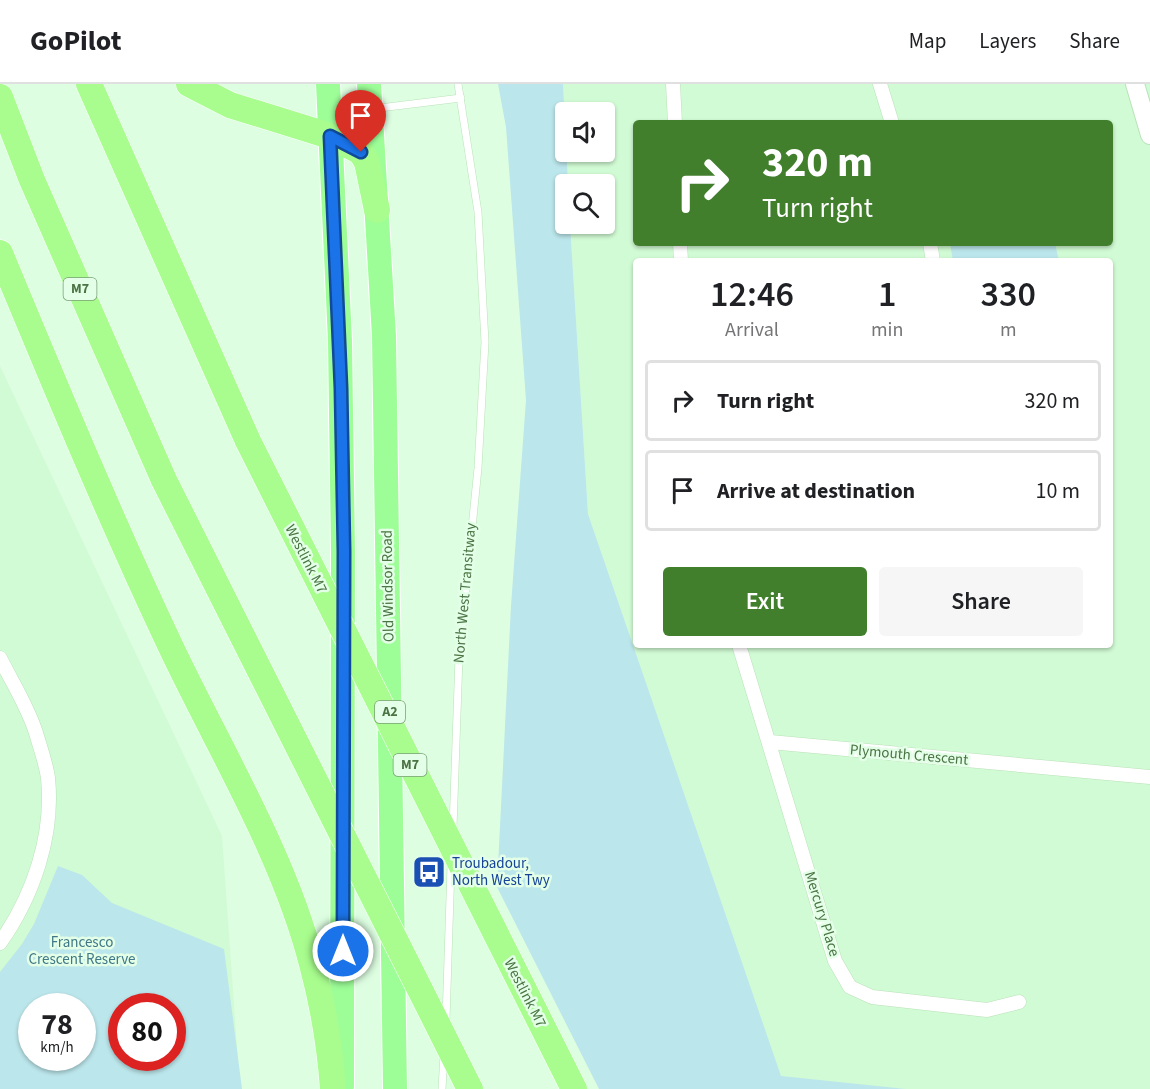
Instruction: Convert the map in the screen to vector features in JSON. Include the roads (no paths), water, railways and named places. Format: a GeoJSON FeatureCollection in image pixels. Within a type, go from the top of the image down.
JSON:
{"type":"FeatureCollection","features":[{"type":"Feature","properties":{"kind":"highway","name":"Westlink M7"},"geometry":{"type":"LineString","coordinates":[[89,84],[248,441],[574,1089]]}},
{"type":"Feature","properties":{"kind":"highway"},"geometry":{"type":"LineString","coordinates":[[189,84],[230,105],[330,136],[361,152],[367,162],[377,210]]}},
{"type":"Feature","properties":{"kind":"highway","name":"Old Windsor Road"},"geometry":{"type":"LineString","coordinates":[[369,84],[384,336],[395,1089]]}},
{"type":"Feature","properties":{"kind":"highway"},"geometry":{"type":"LineString","coordinates":[[328,92],[340,341],[344,551],[342,1089]]}},
{"type":"Feature","properties":{"kind":"highway","name":"M7"},"geometry":{"type":"LineString","coordinates":[[0,97],[32,180],[164,480],[470,1089]]}},
{"type":"Feature","properties":{"kind":"highway"},"geometry":{"type":"LineString","coordinates":[[0,253],[78,441],[169,645],[265,838],[290,899],[312,962],[324,1018],[333,1089]]}},
{"type":"Feature","properties":{"kind":"street"},"geometry":{"type":"LineString","coordinates":[[673,84],[675,120]]}},
{"type":"Feature","properties":{"kind":"street"},"geometry":{"type":"LineString","coordinates":[[880,84],[891,120]]}},
{"type":"Feature","properties":{"kind":"street"},"geometry":{"type":"LineString","coordinates":[[1135,84],[1150,135]]}},
{"type":"Feature","properties":{"kind":"street"},"geometry":{"type":"LineString","coordinates":[[740,648],[770,742]]}},
{"type":"Feature","properties":{"kind":"street"},"geometry":{"type":"LineString","coordinates":[[0,658],[35,731],[48,777],[47,826],[37,873],[21,910],[0,944]]}},
{"type":"Feature","properties":{"kind":"street","name":"Plymouth Crescent"},"geometry":{"type":"LineString","coordinates":[[770,742],[1150,777]]}},
{"type":"Feature","properties":{"kind":"street","name":"Mercury Place"},"geometry":{"type":"LineString","coordinates":[[770,742],[836,961],[850,987],[872,997],[987,1010],[1019,1002]]}},
{"type":"Feature","properties":{"kind":"lane","name":"North West Transitway"},"geometry":{"type":"LineString","coordinates":[[442,1089],[459,657],[478,468],[485,342],[478,212],[458,84]]}},
{"type":"Feature","properties":{"kind":"lane"},"geometry":{"type":"LineString","coordinates":[[328,92],[337,106],[355,111],[461,98]]}},
{"type":"Feature","properties":{"kind":"place","name":"Troubadour, North West Twy"},"geometry":{"type":"Point","coordinates":[429,872]}},
{"type":"Feature","properties":{"kind":"park label","name":"Francesco Crescent Reserve"},"geometry":{"type":"Point","coordinates":[82,950]}}]}
